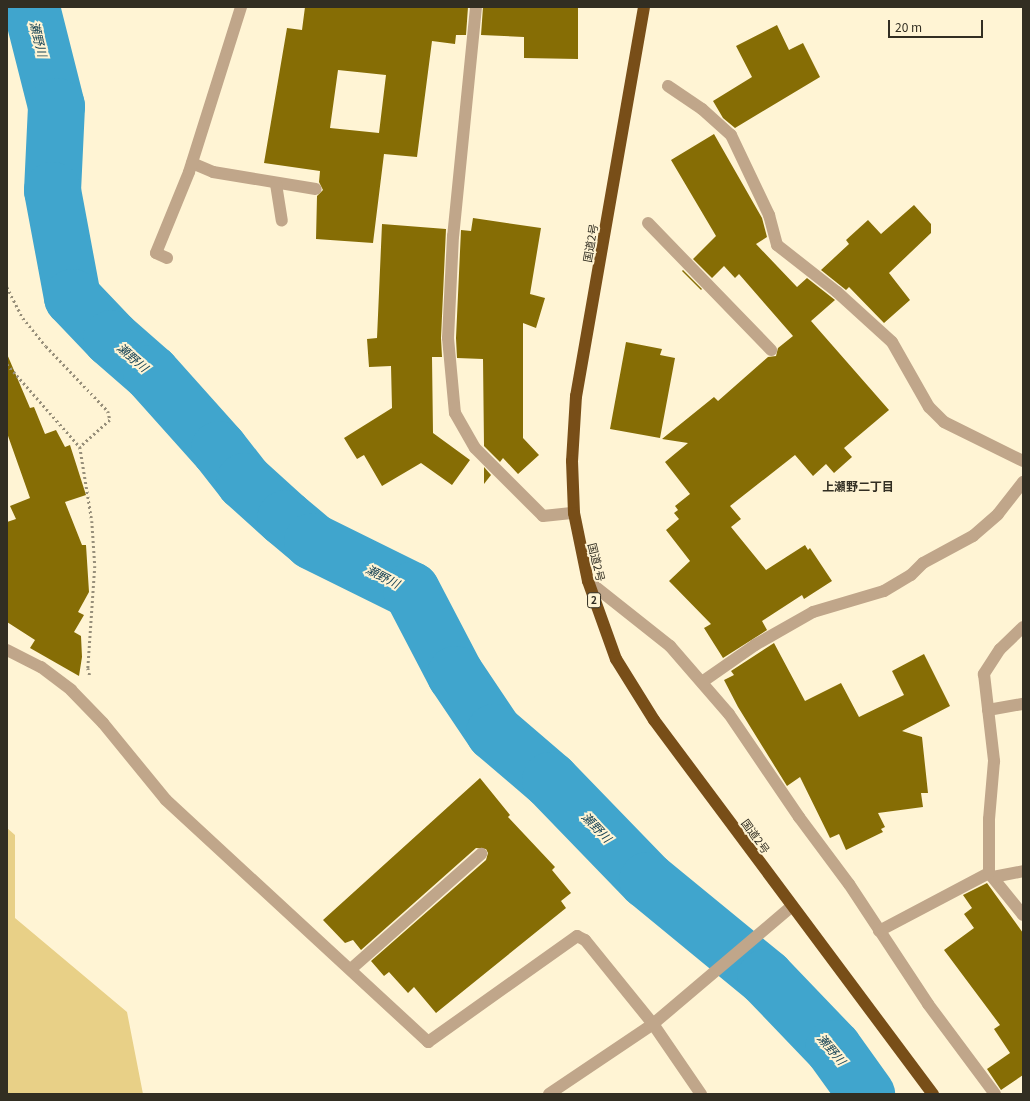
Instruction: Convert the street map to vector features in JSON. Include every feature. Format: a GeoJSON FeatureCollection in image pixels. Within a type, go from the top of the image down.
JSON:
{"type":"FeatureCollection","features":[{"type":"Feature","properties":{"kind":"highway","name":"国道2号"},"geometry":{"type":"LineString","coordinates":[[644,7],[576,396],[572,461],[574,513],[588,581],[616,660],[654,720],[791,907],[933,1094]]}},
{"type":"Feature","properties":{"kind":"street"},"geometry":{"type":"LineString","coordinates":[[167,258],[156,253],[192,163],[241,7]]}},
{"type":"Feature","properties":{"kind":"street"},"geometry":{"type":"LineString","coordinates":[[476,7],[453,236],[448,338],[455,413],[475,448],[544,516],[574,513]]}},
{"type":"Feature","properties":{"kind":"street"},"geometry":{"type":"LineString","coordinates":[[668,86],[702,109],[731,135],[769,215],[778,245],[837,292],[892,342],[929,407],[944,422],[1023,461]]}},
{"type":"Feature","properties":{"kind":"street"},"geometry":{"type":"LineString","coordinates":[[192,163],[213,172],[276,184],[316,189]]}},
{"type":"Feature","properties":{"kind":"street"},"geometry":{"type":"LineString","coordinates":[[276,184],[282,221]]}},
{"type":"Feature","properties":{"kind":"street"},"geometry":{"type":"LineString","coordinates":[[648,223],[771,350]]}},
{"type":"Feature","properties":{"kind":"street"},"geometry":{"type":"LineString","coordinates":[[702,682],[755,646],[813,612],[871,597],[911,575],[923,563],[973,536],[998,514],[1022,489]]}},
{"type":"Feature","properties":{"kind":"street"},"geometry":{"type":"LineString","coordinates":[[588,581],[670,646],[729,714],[928,1004],[995,1094]]}},
{"type":"Feature","properties":{"kind":"street"},"geometry":{"type":"LineString","coordinates":[[1023,628],[1000,649],[984,674],[994,761],[989,819],[991,875],[1023,915]]}},
{"type":"Feature","properties":{"kind":"street"},"geometry":{"type":"LineString","coordinates":[[7,650],[41,667],[70,690],[103,722],[166,800],[351,969],[428,1042],[577,936],[585,940],[652,1024],[701,1094]]}},
{"type":"Feature","properties":{"kind":"street"},"geometry":{"type":"LineString","coordinates":[[988,710],[1023,704]]}},
{"type":"Feature","properties":{"kind":"street"},"geometry":{"type":"LineString","coordinates":[[351,969],[481,854]]}},
{"type":"Feature","properties":{"kind":"street"},"geometry":{"type":"LineString","coordinates":[[879,931],[991,875],[1023,871]]}},
{"type":"Feature","properties":{"kind":"street"},"geometry":{"type":"LineString","coordinates":[[549,1094],[652,1024],[763,933],[791,907]]}},
{"type":"Feature","properties":{"kind":"path"},"geometry":{"type":"LineString","coordinates":[[7,287],[23,318],[46,346],[108,411],[110,420],[80,447]]}},
{"type":"Feature","properties":{"kind":"path"},"geometry":{"type":"LineString","coordinates":[[7,364],[80,447],[92,521],[96,566],[88,668],[92,683]]}},
{"type":"Feature","properties":{"kind":"shaded area"},"geometry":{"type":"Polygon","coordinates":[[[7,828],[15,835],[15,918],[127,1012],[143,1094],[7,1094],[7,828]]]}},
{"type":"Feature","properties":{"kind":"building"},"geometry":{"type":"Polygon","coordinates":[[[305,7],[468,7],[466,35],[456,35],[455,44],[432,41],[417,157],[384,154],[373,243],[316,239],[317,196],[323,190],[319,182],[320,171],[264,163],[287,28],[302,30],[305,7]],[[338,70],[330,128],[379,133],[386,75],[338,70]]]}},
{"type":"Feature","properties":{"kind":"building"},"geometry":{"type":"Polygon","coordinates":[[[483,7],[578,7],[578,59],[524,58],[524,37],[481,35],[483,7]]]}},
{"type":"Feature","properties":{"kind":"building"},"geometry":{"type":"Polygon","coordinates":[[[777,25],[789,50],[803,43],[820,77],[735,128],[723,118],[713,101],[752,77],[736,46],[777,25]]]}},
{"type":"Feature","properties":{"kind":"building"},"geometry":{"type":"Polygon","coordinates":[[[714,134],[762,218],[767,237],[756,244],[797,287],[807,278],[835,300],[811,321],[889,410],[844,448],[852,457],[834,473],[826,464],[813,476],[795,455],[730,506],[741,519],[731,527],[766,570],[805,545],[808,550],[810,548],[832,581],[804,599],[802,595],[762,621],[767,630],[723,658],[704,628],[711,624],[669,581],[690,561],[666,530],[679,519],[674,513],[678,510],[675,506],[690,494],[665,462],[688,443],[662,439],[714,397],[718,401],[768,357],[776,356],[778,348],[793,336],[739,274],[735,278],[724,266],[712,278],[693,259],[716,236],[671,160],[714,134]]]}},
{"type":"Feature","properties":{"kind":"building"},"geometry":{"type":"Polygon","coordinates":[[[914,205],[931,224],[931,233],[889,273],[910,300],[884,323],[849,287],[846,290],[821,270],[849,244],[846,240],[868,220],[881,234],[914,205]]]}},
{"type":"Feature","properties":{"kind":"building"},"geometry":{"type":"Polygon","coordinates":[[[473,218],[541,228],[530,294],[545,298],[536,328],[523,323],[523,438],[539,455],[518,474],[503,458],[500,462],[484,446],[483,359],[457,358],[456,338],[461,230],[471,231],[473,218]]]}},
{"type":"Feature","properties":{"kind":"building"},"geometry":{"type":"Polygon","coordinates":[[[382,224],[446,229],[441,338],[442,357],[432,357],[433,433],[470,460],[452,485],[421,463],[382,486],[364,455],[357,459],[344,438],[392,408],[391,366],[369,367],[367,339],[377,338],[382,224]]]}},
{"type":"Feature","properties":{"kind":"building"},"geometry":{"type":"Polygon","coordinates":[[[683,270],[702,289],[701,290],[682,271],[683,270]]]}},
{"type":"Feature","properties":{"kind":"building"},"geometry":{"type":"Polygon","coordinates":[[[626,342],[662,349],[660,355],[675,358],[660,438],[610,429],[626,342]]]}},
{"type":"Feature","properties":{"kind":"building"},"geometry":{"type":"Polygon","coordinates":[[[7,354],[30,408],[34,407],[45,434],[56,430],[65,447],[70,445],[86,495],[65,502],[82,545],[86,545],[89,592],[78,612],[84,615],[74,632],[81,636],[82,657],[79,676],[30,648],[35,640],[7,622],[7,522],[16,519],[10,506],[30,498],[7,433],[7,354]]]}},
{"type":"Feature","properties":{"kind":"building"},"geometry":{"type":"Polygon","coordinates":[[[484,467],[491,475],[484,484],[484,467]]]}},
{"type":"Feature","properties":{"kind":"building"},"geometry":{"type":"Polygon","coordinates":[[[774,643],[805,701],[841,683],[859,717],[904,695],[892,671],[924,654],[950,706],[902,731],[922,737],[928,793],[921,793],[923,807],[878,813],[885,827],[881,829],[883,832],[846,850],[839,834],[830,838],[800,777],[787,786],[738,707],[724,680],[734,675],[731,671],[774,643]]]}},
{"type":"Feature","properties":{"kind":"building"},"geometry":{"type":"Polygon","coordinates":[[[480,778],[510,815],[508,817],[555,867],[552,870],[571,893],[561,901],[566,908],[436,1013],[414,987],[408,993],[389,972],[384,976],[371,961],[486,860],[488,853],[486,849],[476,848],[361,950],[353,940],[345,943],[323,920],[480,778]]]}},
{"type":"Feature","properties":{"kind":"building"},"geometry":{"type":"Polygon","coordinates":[[[987,883],[1023,933],[1023,1075],[1001,1090],[987,1069],[1010,1053],[994,1029],[1000,1025],[944,950],[974,928],[964,914],[972,908],[963,895],[987,883]]]}},
{"type":"Feature","properties":{"kind":"waterway","name":"瀬野川"},"geometry":{"type":"LineString","coordinates":[[31,7],[56,106],[52,190],[72,297],[111,338],[151,373],[219,449],[244,481],[285,518],[312,541],[411,590],[455,674],[494,732],[550,780],[647,880],[765,977],[833,1048],[866,1094]]}},
{"type":"Feature","properties":{"kind":"district","name":"上瀬野二丁目"},"geometry":{"type":"Point","coordinates":[858,486]}}]}
